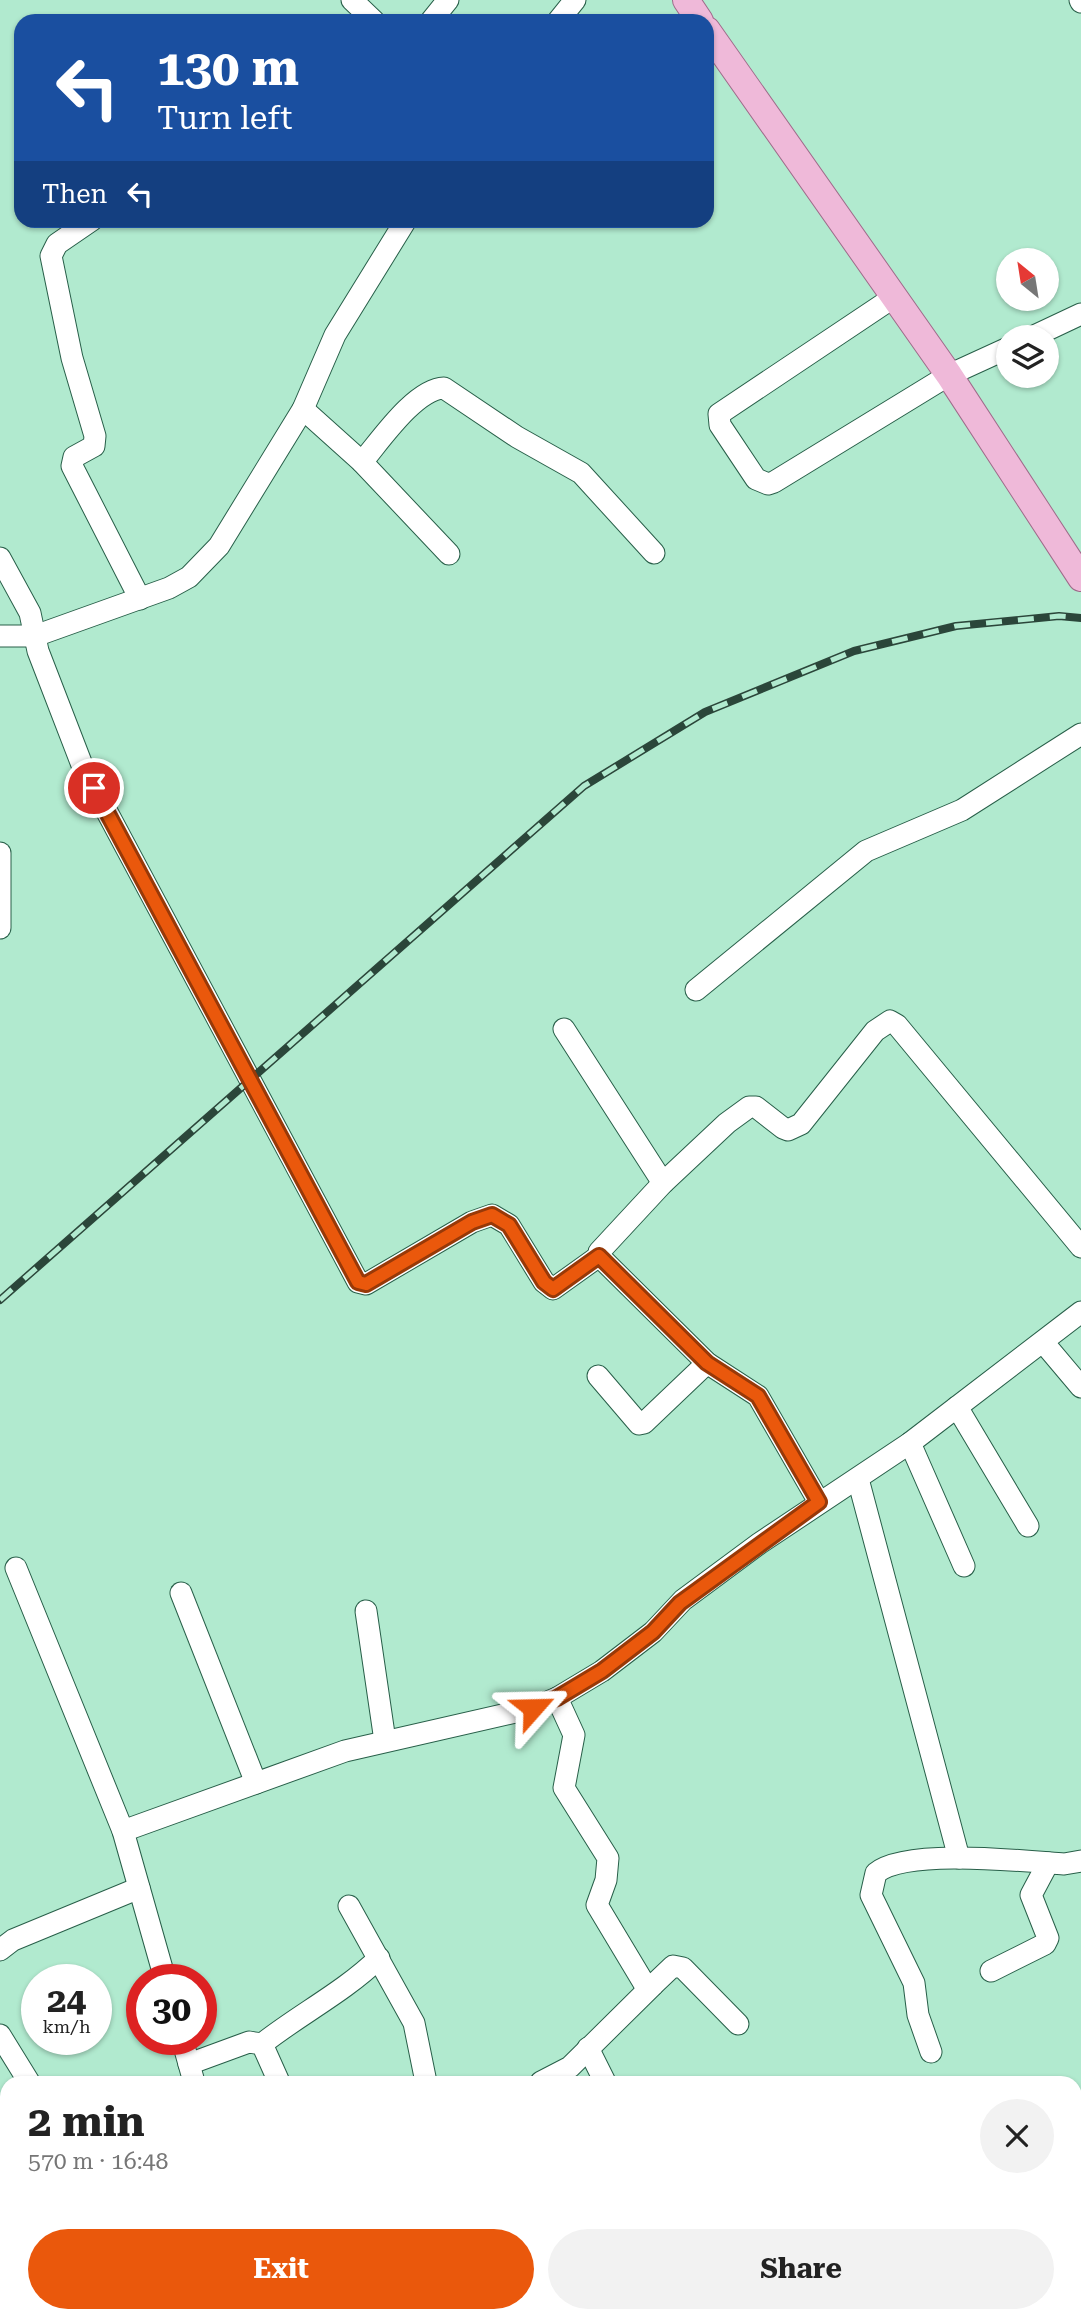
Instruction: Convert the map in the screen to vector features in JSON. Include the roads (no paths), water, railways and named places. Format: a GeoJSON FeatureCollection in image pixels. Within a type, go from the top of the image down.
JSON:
{"type":"FeatureCollection","features":[{"type":"Feature","properties":{"kind":"main road"},"geometry":{"type":"LineString","coordinates":[[714,40],[949,375],[1081,578]]}},
{"type":"Feature","properties":{"kind":"street"},"geometry":{"type":"LineString","coordinates":[[352,0],[367,14]]}},
{"type":"Feature","properties":{"kind":"street"},"geometry":{"type":"LineString","coordinates":[[436,14],[448,0]]}},
{"type":"Feature","properties":{"kind":"street"},"geometry":{"type":"LineString","coordinates":[[564,14],[575,0]]}},
{"type":"Feature","properties":{"kind":"street"},"geometry":{"type":"LineString","coordinates":[[80,228],[57,244],[51,256],[72,358],[95,436],[94,446],[74,457],[72,466],[140,599]]}},
{"type":"Feature","properties":{"kind":"street"},"geometry":{"type":"LineString","coordinates":[[0,636],[35,636],[140,599],[182,582],[205,562],[219,545],[303,409],[335,335],[396,228]]}},
{"type":"Feature","properties":{"kind":"street"},"geometry":{"type":"LineString","coordinates":[[894,297],[719,414],[720,425],[756,479],[768,484],[774,482],[949,375],[996,353]]}},
{"type":"Feature","properties":{"kind":"street"},"geometry":{"type":"LineString","coordinates":[[1058,325],[1081,314]]}},
{"type":"Feature","properties":{"kind":"street"},"geometry":{"type":"LineString","coordinates":[[362,462],[412,404],[435,388],[444,388],[517,437],[581,473],[654,553]]}},
{"type":"Feature","properties":{"kind":"street"},"geometry":{"type":"LineString","coordinates":[[303,409],[362,462],[449,554]]}},
{"type":"Feature","properties":{"kind":"street"},"geometry":{"type":"LineString","coordinates":[[0,558],[30,613],[35,636],[82,765],[358,1282],[366,1284],[472,1222],[492,1215],[509,1225],[544,1282],[553,1289],[599,1256],[599,1252],[663,1183],[749,1107],[756,1107],[788,1130],[801,1124],[875,1031],[890,1021],[897,1025],[1081,1247]]}},
{"type":"Feature","properties":{"kind":"street"},"geometry":{"type":"LineString","coordinates":[[696,990],[866,851],[962,810],[1081,734]]}},
{"type":"Feature","properties":{"kind":"street"},"geometry":{"type":"LineString","coordinates":[[0,853],[0,928]]}},
{"type":"Feature","properties":{"kind":"street"},"geometry":{"type":"LineString","coordinates":[[564,1029],[663,1183]]}},
{"type":"Feature","properties":{"kind":"street"},"geometry":{"type":"LineString","coordinates":[[599,1256],[707,1363],[758,1396],[819,1502]]}},
{"type":"Feature","properties":{"kind":"street"},"geometry":{"type":"LineString","coordinates":[[124,1831],[256,1783],[385,1741],[533,1708],[557,1698],[621,1657],[653,1632],[680,1603],[819,1502],[910,1443],[1081,1312]]}},
{"type":"Feature","properties":{"kind":"street"},"geometry":{"type":"LineString","coordinates":[[1043,1342],[1081,1387]]}},
{"type":"Feature","properties":{"kind":"street"},"geometry":{"type":"LineString","coordinates":[[598,1376],[635,1421],[644,1423],[707,1363]]}},
{"type":"Feature","properties":{"kind":"street"},"geometry":{"type":"LineString","coordinates":[[957,1407],[1028,1526]]}},
{"type":"Feature","properties":{"kind":"street"},"geometry":{"type":"LineString","coordinates":[[910,1443],[964,1566]]}},
{"type":"Feature","properties":{"kind":"street"},"geometry":{"type":"LineString","coordinates":[[858,1479],[959,1858]]}},
{"type":"Feature","properties":{"kind":"street"},"geometry":{"type":"LineString","coordinates":[[16,1568],[124,1831],[161,1964]]}},
{"type":"Feature","properties":{"kind":"street"},"geometry":{"type":"LineString","coordinates":[[181,1594],[256,1783]]}},
{"type":"Feature","properties":{"kind":"street"},"geometry":{"type":"LineString","coordinates":[[366,1611],[385,1741]]}},
{"type":"Feature","properties":{"kind":"street"},"geometry":{"type":"LineString","coordinates":[[557,1698],[575,1735],[564,1788],[608,1858],[609,1868],[597,1905],[639,1978],[645,1985],[653,1985]]}},
{"type":"Feature","properties":{"kind":"street"},"geometry":{"type":"LineString","coordinates":[[931,2052],[918,2015],[914,1983],[871,1895],[871,1884],[876,1873],[889,1865],[959,1858],[1048,1863],[1081,1861]]}},
{"type":"Feature","properties":{"kind":"street"},"geometry":{"type":"LineString","coordinates":[[991,1971],[1045,1944],[1048,1938],[1031,1895],[1048,1863]]}},
{"type":"Feature","properties":{"kind":"street"},"geometry":{"type":"LineString","coordinates":[[0,1950],[13,1940],[139,1888]]}},
{"type":"Feature","properties":{"kind":"street"},"geometry":{"type":"LineString","coordinates":[[348,1906],[414,2023],[425,2076]]}},
{"type":"Feature","properties":{"kind":"street"},"geometry":{"type":"LineString","coordinates":[[187,2055],[192,2073],[249,2042],[262,2044],[293,2020],[351,1983],[379,1958]]}},
{"type":"Feature","properties":{"kind":"street"},"geometry":{"type":"LineString","coordinates":[[553,2076],[570,2067],[667,1969],[683,1968],[738,2024]]}},
{"type":"Feature","properties":{"kind":"street"},"geometry":{"type":"LineString","coordinates":[[0,2035],[25,2076]]}},
{"type":"Feature","properties":{"kind":"street"},"geometry":{"type":"LineString","coordinates":[[262,2044],[276,2076]]}},
{"type":"Feature","properties":{"kind":"street"},"geometry":{"type":"LineString","coordinates":[[589,2048],[602,2076]]}},
{"type":"Feature","properties":{"kind":"railway"},"geometry":{"type":"LineString","coordinates":[[0,1300],[584,786],[705,712],[854,651],[956,626],[1059,616],[1081,618]]}}]}
